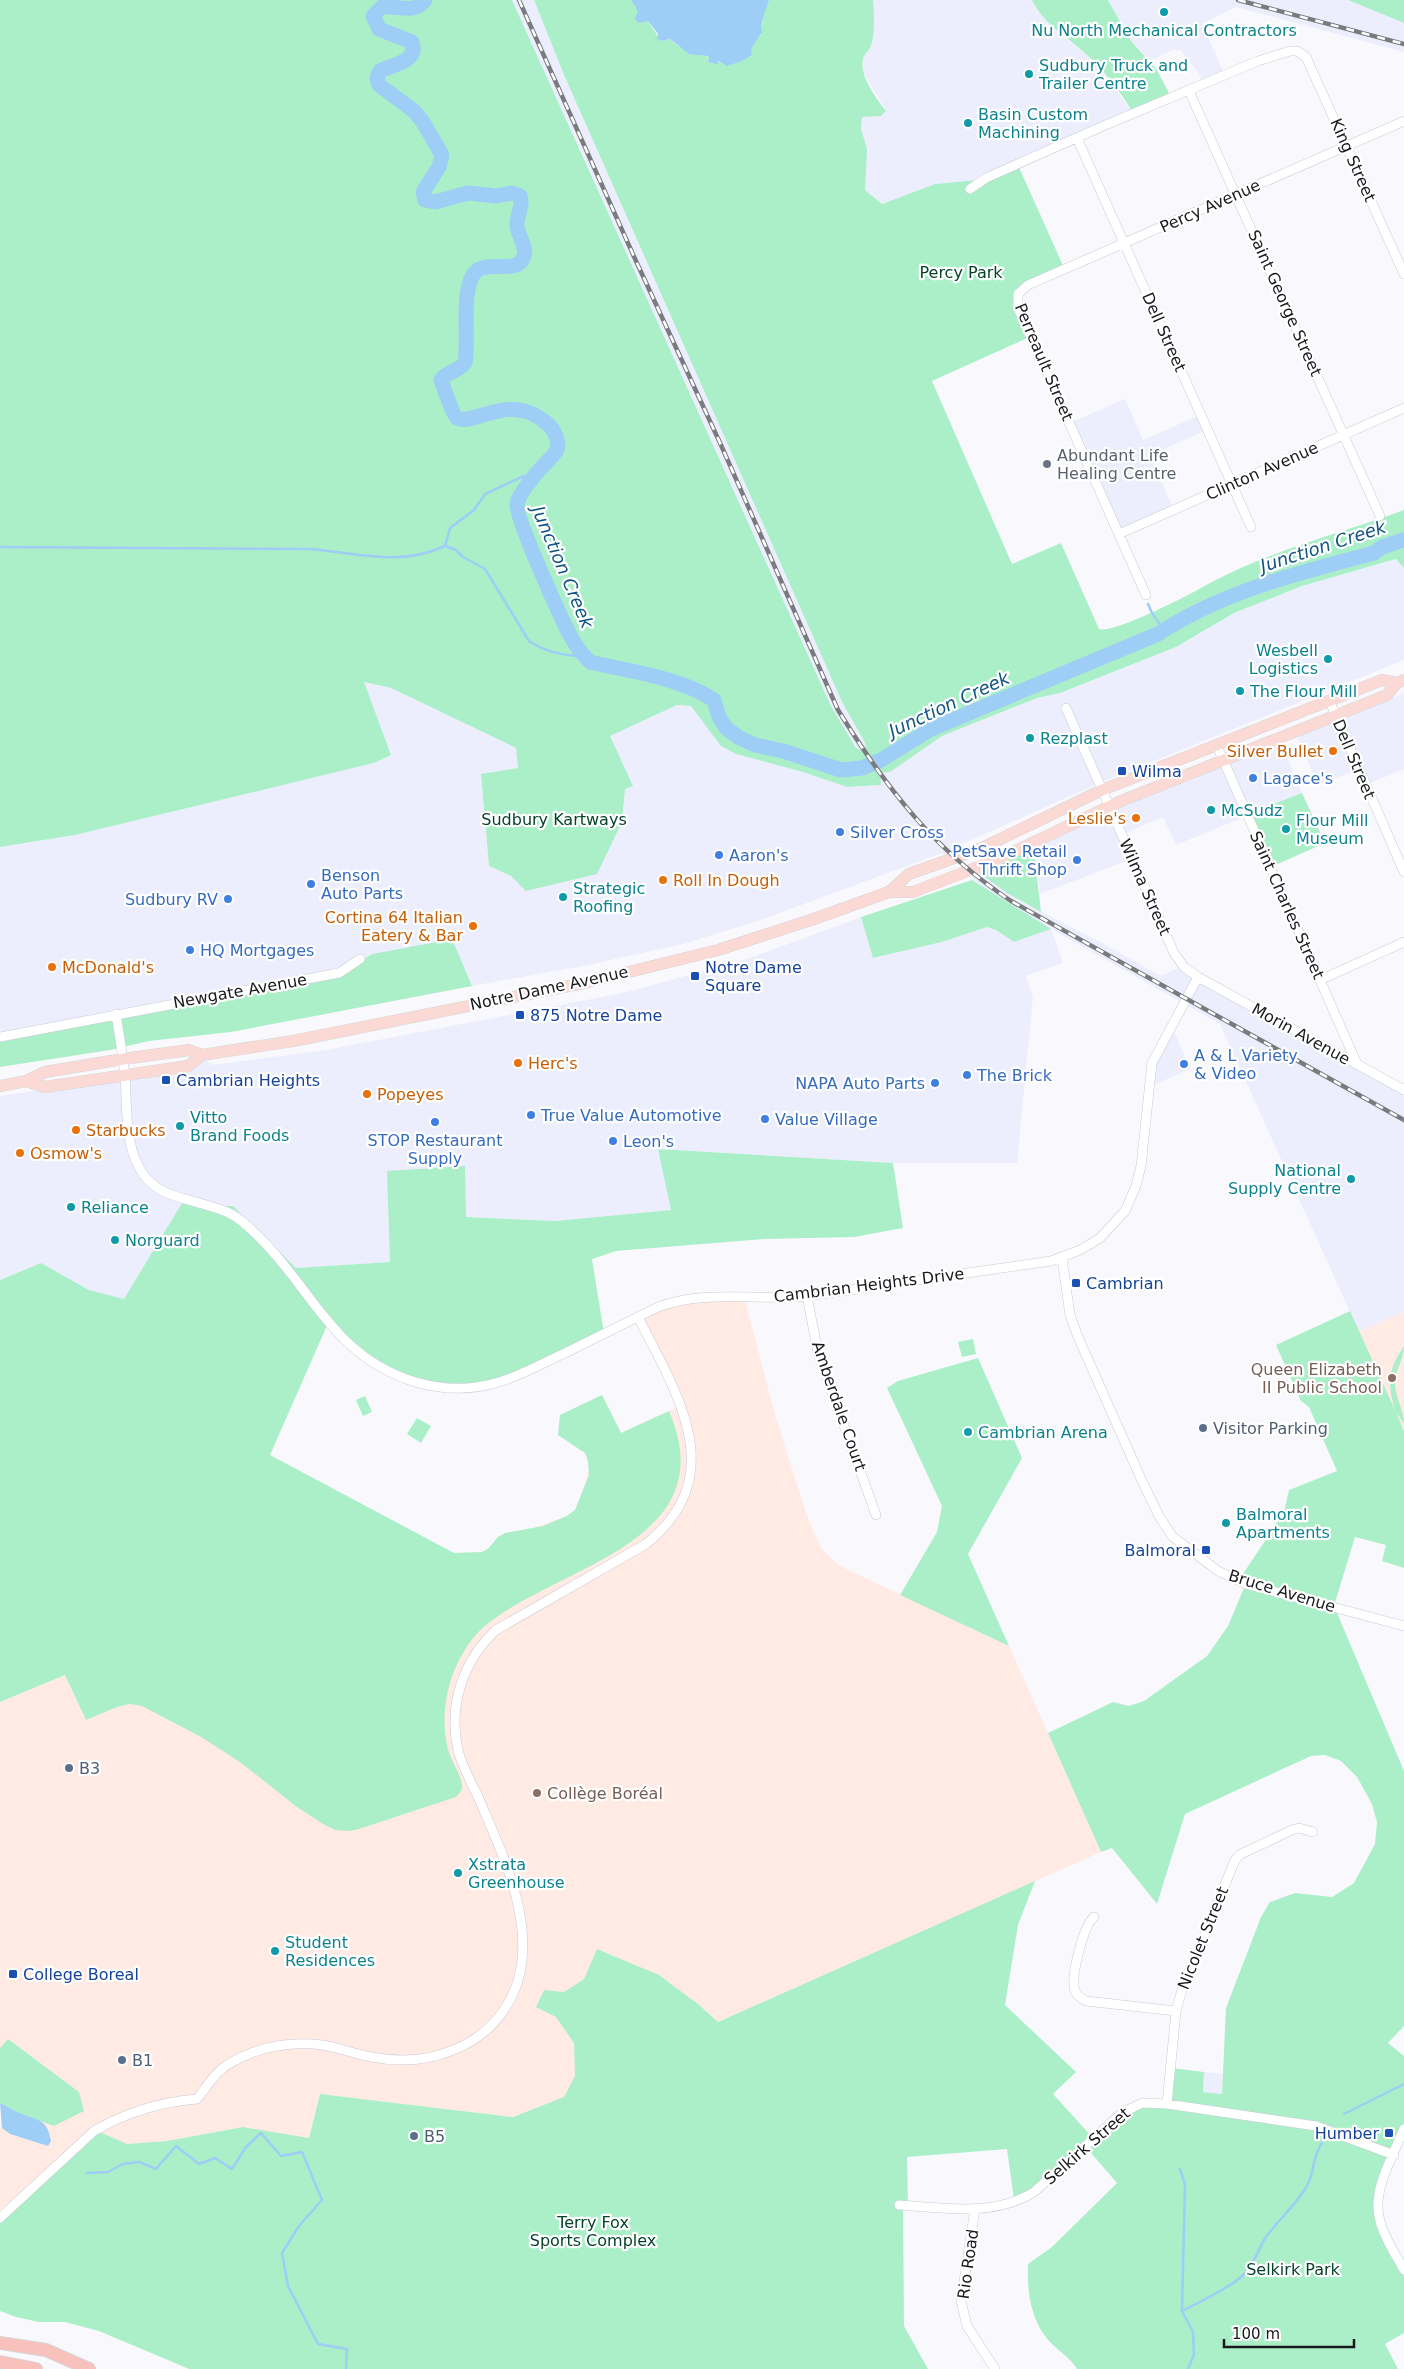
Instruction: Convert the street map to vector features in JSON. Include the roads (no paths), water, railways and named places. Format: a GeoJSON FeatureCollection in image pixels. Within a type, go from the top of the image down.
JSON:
{"type":"FeatureCollection","features":[{"type":"Feature","properties":{"kind":"highway"},"geometry":{"type":"LineString","coordinates":[[0,2343],[46,2350],[89,2369]]}},
{"type":"Feature","properties":{"kind":"highway"},"geometry":{"type":"LineString","coordinates":[[0,2362],[36,2369]]}},
{"type":"Feature","properties":{"kind":"main road","name":"Notre Dame Avenue"},"geometry":{"type":"LineString","coordinates":[[889,892],[909,874],[982,848],[1102,790],[1382,680],[1401,682]]}},
{"type":"Feature","properties":{"kind":"main road","name":"Notre Dame Avenue"},"geometry":{"type":"LineString","coordinates":[[0,1086],[26,1081],[46,1072],[123,1059],[188,1050],[202,1055],[293,1041],[593,980],[736,945],[889,892],[913,892],[969,870],[1109,806],[1387,695],[1401,682]]}},
{"type":"Feature","properties":{"kind":"main road","name":"Notre Dame Avenue"},"geometry":{"type":"LineString","coordinates":[[26,1081],[45,1087],[125,1076],[188,1066],[202,1055]]}},
{"type":"Feature","properties":{"kind":"street","name":"King Street"},"geometry":{"type":"LineString","coordinates":[[1189,91],[1258,62],[1290,51],[1297,51],[1306,57],[1404,274]]}},
{"type":"Feature","properties":{"kind":"street"},"geometry":{"type":"LineString","coordinates":[[970,189],[986,178],[1189,91]]}},
{"type":"Feature","properties":{"kind":"street","name":"Saint George Street"},"geometry":{"type":"LineString","coordinates":[[1189,91],[1380,516]]}},
{"type":"Feature","properties":{"kind":"street","name":"Percy Avenue"},"geometry":{"type":"LineString","coordinates":[[1018,294],[1028,285],[1404,121]]}},
{"type":"Feature","properties":{"kind":"street","name":"Dell Street"},"geometry":{"type":"LineString","coordinates":[[1077,138],[1251,527]]}},
{"type":"Feature","properties":{"kind":"street","name":"Perreault Street"},"geometry":{"type":"LineString","coordinates":[[1018,294],[1016,300],[1018,308],[1146,595]]}},
{"type":"Feature","properties":{"kind":"street","name":"Clinton Avenue"},"geometry":{"type":"LineString","coordinates":[[1119,534],[1404,408]]}},
{"type":"Feature","properties":{"kind":"street","name":"Dell Street"},"geometry":{"type":"LineString","coordinates":[[1329,700],[1404,872]]}},
{"type":"Feature","properties":{"kind":"street","name":"Wilma Street"},"geometry":{"type":"LineString","coordinates":[[1066,708],[1174,953],[1184,967],[1198,977]]}},
{"type":"Feature","properties":{"kind":"street","name":"Saint Charles Street"},"geometry":{"type":"LineString","coordinates":[[1217,746],[1357,1064]]}},
{"type":"Feature","properties":{"kind":"street"},"geometry":{"type":"LineString","coordinates":[[1320,980],[1404,942]]}},
{"type":"Feature","properties":{"kind":"street","name":"Newgate Avenue"},"geometry":{"type":"LineString","coordinates":[[0,1037],[338,973],[360,959]]}},
{"type":"Feature","properties":{"kind":"street","name":"Morin Avenue"},"geometry":{"type":"LineString","coordinates":[[1198,977],[1404,1090]]}},
{"type":"Feature","properties":{"kind":"street","name":"Cambrian Heights Drive"},"geometry":{"type":"LineString","coordinates":[[123,1059],[131,1143],[136,1163],[146,1178],[168,1193],[229,1213],[240,1220],[283,1263],[343,1338],[380,1368],[400,1377],[445,1388],[484,1386],[513,1377],[668,1303],[695,1298],[779,1299],[807,1296],[1062,1258],[1091,1244],[1110,1230],[1125,1211],[1132,1197],[1141,1166],[1152,1063],[1198,977]]}},
{"type":"Feature","properties":{"kind":"street"},"geometry":{"type":"LineString","coordinates":[[116,1014],[123,1059]]}},
{"type":"Feature","properties":{"kind":"street","name":"Bruce Avenue"},"geometry":{"type":"LineString","coordinates":[[1062,1258],[1070,1315],[1078,1337],[1142,1481],[1159,1516],[1172,1536],[1218,1571],[1246,1584],[1404,1626]]}},
{"type":"Feature","properties":{"kind":"street","name":"Amberdale Court"},"geometry":{"type":"LineString","coordinates":[[807,1296],[818,1353],[876,1515]]}},
{"type":"Feature","properties":{"kind":"street"},"geometry":{"type":"LineString","coordinates":[[2,2214],[94,2132],[116,2119],[150,2106],[197,2099],[226,2065],[257,2050],[283,2044],[315,2044],[372,2057],[414,2060],[434,2057],[468,2043],[479,2036],[502,2014],[513,1994],[520,1971],[524,1948],[523,1930],[502,1854],[459,1752],[455,1724],[458,1694],[468,1663],[484,1641],[496,1630],[646,1544],[666,1526],[678,1509],[688,1482],[692,1453],[691,1438],[679,1399],[638,1317]]}},
{"type":"Feature","properties":{"kind":"street","name":"Nicolet Street"},"geometry":{"type":"LineString","coordinates":[[1167,2104],[1176,2011],[1182,1990],[1236,1860],[1241,1854],[1292,1830],[1299,1828],[1313,1832]]}},
{"type":"Feature","properties":{"kind":"street"},"geometry":{"type":"LineString","coordinates":[[1094,1917],[1086,1927],[1082,1937],[1075,1979],[1077,1994],[1086,2002],[1176,2011]]}},
{"type":"Feature","properties":{"kind":"street","name":"Selkirk Street"},"geometry":{"type":"LineString","coordinates":[[899,2205],[975,2209],[1009,2203],[1034,2192],[1129,2108],[1142,2104],[1167,2104],[1316,2126],[1394,2154]]}},
{"type":"Feature","properties":{"kind":"street"},"geometry":{"type":"LineString","coordinates":[[1404,2129],[1379,2194],[1379,2221],[1404,2270]]}},
{"type":"Feature","properties":{"kind":"street","name":"Rio Road"},"geometry":{"type":"LineString","coordinates":[[975,2209],[961,2301],[967,2326],[995,2369]]}},
{"type":"Feature","properties":{"kind":"water"},"geometry":{"type":"Polygon","coordinates":[[[631,0],[769,0],[763,20],[762,32],[751,49],[752,55],[727,66],[719,61],[717,64],[708,62],[709,57],[707,56],[689,54],[670,39],[661,41],[657,39],[658,34],[648,21],[638,23],[635,18],[638,11],[631,0]]]}},
{"type":"Feature","properties":{"kind":"water"},"geometry":{"type":"Polygon","coordinates":[[[0,2103],[42,2122],[47,2128],[51,2141],[48,2146],[10,2134],[2,2128],[0,2103]]]}},
{"type":"Feature","properties":{"kind":"waterway","name":"Junction Creek"},"geometry":{"type":"LineString","coordinates":[[425,0],[420,5],[410,8],[382,7],[373,16],[379,29],[412,42],[413,49],[412,54],[408,58],[380,71],[377,78],[379,85],[414,111],[423,122],[442,155],[439,167],[423,192],[425,200],[435,202],[468,193],[496,196],[512,193],[520,196],[521,204],[517,226],[525,252],[520,262],[515,265],[484,267],[473,275],[467,294],[465,363],[441,380],[457,418],[471,418],[514,409],[526,411],[538,417],[553,430],[557,438],[557,450],[524,489],[518,500],[518,513],[539,568],[565,625],[576,646],[590,662],[654,676],[700,692],[714,700],[719,717],[726,728],[738,737],[755,745],[783,751],[841,770],[862,768],[881,760],[931,729],[1158,634],[1183,619],[1235,595],[1290,576],[1374,553],[1382,547],[1404,540]]}},
{"type":"Feature","properties":{"kind":"waterway"},"geometry":{"type":"LineString","coordinates":[[0,547],[310,549],[378,557],[412,556],[445,546],[450,528],[474,510],[485,494],[524,476],[536,476]]}},
{"type":"Feature","properties":{"kind":"waterway"},"geometry":{"type":"LineString","coordinates":[[445,546],[456,550],[463,557],[485,569],[529,641],[555,653],[584,656]]}},
{"type":"Feature","properties":{"kind":"waterway"},"geometry":{"type":"LineString","coordinates":[[1148,604],[1164,630]]}},
{"type":"Feature","properties":{"kind":"waterway"},"geometry":{"type":"LineString","coordinates":[[1344,2114],[1404,2084]]}},
{"type":"Feature","properties":{"kind":"waterway"},"geometry":{"type":"LineString","coordinates":[[87,2173],[108,2172],[123,2164],[139,2162],[156,2169],[176,2146],[199,2164],[215,2158],[232,2169],[246,2147],[261,2133],[281,2156],[302,2152],[322,2200],[299,2226],[282,2253],[288,2286],[318,2344],[347,2349],[346,2369]]}},
{"type":"Feature","properties":{"kind":"waterway"},"geometry":{"type":"LineString","coordinates":[[1182,2311],[1222,2290],[1246,2272],[1266,2237],[1307,2186],[1322,2143]]}},
{"type":"Feature","properties":{"kind":"waterway"},"geometry":{"type":"LineString","coordinates":[[1180,2169],[1185,2184],[1182,2311],[1193,2332],[1194,2354],[1188,2369]]}},
{"type":"Feature","properties":{"kind":"railway"},"geometry":{"type":"LineString","coordinates":[[519,0],[721,445],[838,710],[856,739],[894,791],[935,839],[983,881],[1011,901],[1404,1120]]}},
{"type":"Feature","properties":{"kind":"railway"},"geometry":{"type":"LineString","coordinates":[[1238,0],[1404,44]]}},
{"type":"Feature","properties":{"kind":"place","name":"Nu North Mechanical Contractors"},"geometry":{"type":"Point","coordinates":[1164,12]}},
{"type":"Feature","properties":{"kind":"place","name":"Sudbury Truck and Trailer Centre"},"geometry":{"type":"Point","coordinates":[1029,74]}},
{"type":"Feature","properties":{"kind":"place","name":"Basin Custom Machining"},"geometry":{"type":"Point","coordinates":[968,123]}},
{"type":"Feature","properties":{"kind":"place","name":"Abundant Life Healing Centre"},"geometry":{"type":"Point","coordinates":[1047,464]}},
{"type":"Feature","properties":{"kind":"place","name":"Wesbell Logistics"},"geometry":{"type":"Point","coordinates":[1328,659]}},
{"type":"Feature","properties":{"kind":"place","name":"The Flour Mill"},"geometry":{"type":"Point","coordinates":[1240,691]}},
{"type":"Feature","properties":{"kind":"place","name":"Rezplast"},"geometry":{"type":"Point","coordinates":[1030,738]}},
{"type":"Feature","properties":{"kind":"place","name":"Silver Bullet"},"geometry":{"type":"Point","coordinates":[1333,751]}},
{"type":"Feature","properties":{"kind":"place","name":"Wilma"},"geometry":{"type":"Point","coordinates":[1122,771]}},
{"type":"Feature","properties":{"kind":"place","name":"Lagace's"},"geometry":{"type":"Point","coordinates":[1253,778]}},
{"type":"Feature","properties":{"kind":"place","name":"McSudz"},"geometry":{"type":"Point","coordinates":[1211,810]}},
{"type":"Feature","properties":{"kind":"place","name":"Leslie's"},"geometry":{"type":"Point","coordinates":[1136,818]}},
{"type":"Feature","properties":{"kind":"place","name":"Flour Mill Museum"},"geometry":{"type":"Point","coordinates":[1286,829]}},
{"type":"Feature","properties":{"kind":"place","name":"Silver Cross"},"geometry":{"type":"Point","coordinates":[840,832]}},
{"type":"Feature","properties":{"kind":"place","name":"Aaron's"},"geometry":{"type":"Point","coordinates":[719,855]}},
{"type":"Feature","properties":{"kind":"place","name":"PetSave Retail Thrift Shop"},"geometry":{"type":"Point","coordinates":[1077,860]}},
{"type":"Feature","properties":{"kind":"place","name":"Roll In Dough"},"geometry":{"type":"Point","coordinates":[663,880]}},
{"type":"Feature","properties":{"kind":"place","name":"Benson Auto Parts"},"geometry":{"type":"Point","coordinates":[311,884]}},
{"type":"Feature","properties":{"kind":"place","name":"Strategic Roofing"},"geometry":{"type":"Point","coordinates":[563,897]}},
{"type":"Feature","properties":{"kind":"place","name":"Sudbury RV"},"geometry":{"type":"Point","coordinates":[228,899]}},
{"type":"Feature","properties":{"kind":"place","name":"Cortina 64 Italian Eatery & Bar"},"geometry":{"type":"Point","coordinates":[473,926]}},
{"type":"Feature","properties":{"kind":"place","name":"HQ Mortgages"},"geometry":{"type":"Point","coordinates":[190,950]}},
{"type":"Feature","properties":{"kind":"place","name":"McDonald's"},"geometry":{"type":"Point","coordinates":[52,967]}},
{"type":"Feature","properties":{"kind":"place","name":"Notre Dame Square"},"geometry":{"type":"Point","coordinates":[695,976]}},
{"type":"Feature","properties":{"kind":"place","name":"875 Notre Dame"},"geometry":{"type":"Point","coordinates":[520,1015]}},
{"type":"Feature","properties":{"kind":"place","name":"Herc's"},"geometry":{"type":"Point","coordinates":[518,1063]}},
{"type":"Feature","properties":{"kind":"place","name":"A & L Variety & Video"},"geometry":{"type":"Point","coordinates":[1184,1064]}},
{"type":"Feature","properties":{"kind":"place","name":"The Brick"},"geometry":{"type":"Point","coordinates":[967,1075]}},
{"type":"Feature","properties":{"kind":"place","name":"Cambrian Heights"},"geometry":{"type":"Point","coordinates":[166,1080]}},
{"type":"Feature","properties":{"kind":"place","name":"NAPA Auto Parts"},"geometry":{"type":"Point","coordinates":[935,1083]}},
{"type":"Feature","properties":{"kind":"place","name":"Popeyes"},"geometry":{"type":"Point","coordinates":[367,1094]}},
{"type":"Feature","properties":{"kind":"place","name":"True Value Automotive"},"geometry":{"type":"Point","coordinates":[531,1115]}},
{"type":"Feature","properties":{"kind":"place","name":"Value Village"},"geometry":{"type":"Point","coordinates":[765,1119]}},
{"type":"Feature","properties":{"kind":"place","name":"STOP Restaurant Supply"},"geometry":{"type":"Point","coordinates":[435,1122]}},
{"type":"Feature","properties":{"kind":"place","name":"Vitto Brand Foods"},"geometry":{"type":"Point","coordinates":[180,1126]}},
{"type":"Feature","properties":{"kind":"place","name":"Starbucks"},"geometry":{"type":"Point","coordinates":[76,1130]}},
{"type":"Feature","properties":{"kind":"place","name":"Leon's"},"geometry":{"type":"Point","coordinates":[613,1141]}},
{"type":"Feature","properties":{"kind":"place","name":"Osmow's"},"geometry":{"type":"Point","coordinates":[20,1153]}},
{"type":"Feature","properties":{"kind":"place","name":"National Supply Centre"},"geometry":{"type":"Point","coordinates":[1351,1179]}},
{"type":"Feature","properties":{"kind":"place","name":"Reliance"},"geometry":{"type":"Point","coordinates":[71,1207]}},
{"type":"Feature","properties":{"kind":"place","name":"Norguard"},"geometry":{"type":"Point","coordinates":[115,1240]}},
{"type":"Feature","properties":{"kind":"place","name":"Cambrian"},"geometry":{"type":"Point","coordinates":[1076,1283]}},
{"type":"Feature","properties":{"kind":"place","name":"Queen Elizabeth II Public School"},"geometry":{"type":"Point","coordinates":[1392,1378]}},
{"type":"Feature","properties":{"kind":"place","name":"Visitor Parking"},"geometry":{"type":"Point","coordinates":[1203,1428]}},
{"type":"Feature","properties":{"kind":"place","name":"Cambrian Arena"},"geometry":{"type":"Point","coordinates":[968,1432]}},
{"type":"Feature","properties":{"kind":"place","name":"Balmoral Apartments"},"geometry":{"type":"Point","coordinates":[1226,1523]}},
{"type":"Feature","properties":{"kind":"place","name":"Balmoral"},"geometry":{"type":"Point","coordinates":[1206,1550]}},
{"type":"Feature","properties":{"kind":"place","name":"B3"},"geometry":{"type":"Point","coordinates":[69,1768]}},
{"type":"Feature","properties":{"kind":"place","name":"Collège Boréal"},"geometry":{"type":"Point","coordinates":[537,1793]}},
{"type":"Feature","properties":{"kind":"place","name":"Xstrata Greenhouse"},"geometry":{"type":"Point","coordinates":[458,1873]}},
{"type":"Feature","properties":{"kind":"place","name":"Student Residences"},"geometry":{"type":"Point","coordinates":[275,1951]}},
{"type":"Feature","properties":{"kind":"place","name":"College Boreal"},"geometry":{"type":"Point","coordinates":[13,1974]}},
{"type":"Feature","properties":{"kind":"place","name":"B1"},"geometry":{"type":"Point","coordinates":[122,2060]}},
{"type":"Feature","properties":{"kind":"place","name":"Humber"},"geometry":{"type":"Point","coordinates":[1389,2133]}},
{"type":"Feature","properties":{"kind":"place","name":"B5"},"geometry":{"type":"Point","coordinates":[414,2136]}},
{"type":"Feature","properties":{"kind":"park label","name":"Percy Park"},"geometry":{"type":"Point","coordinates":[961,272]}},
{"type":"Feature","properties":{"kind":"park label","name":"Sudbury Kartways"},"geometry":{"type":"Point","coordinates":[554,819]}},
{"type":"Feature","properties":{"kind":"park label","name":"Terry Fox Sports Complex"},"geometry":{"type":"Point","coordinates":[593,2231]}},
{"type":"Feature","properties":{"kind":"park label","name":"Selkirk Park"},"geometry":{"type":"Point","coordinates":[1293,2269]}}]}
